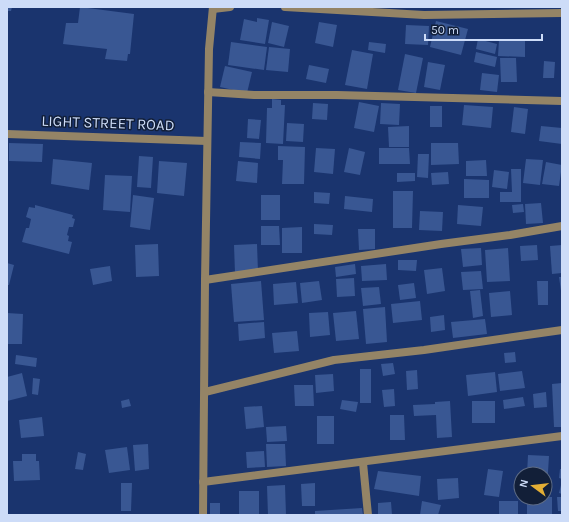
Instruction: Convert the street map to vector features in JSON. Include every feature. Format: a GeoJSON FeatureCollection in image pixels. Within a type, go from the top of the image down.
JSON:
{"type":"FeatureCollection","features":[{"type":"Feature","properties":{"kind":"street"},"geometry":{"type":"LineString","coordinates":[[203,515],[209,49],[213,8],[230,7]]}},
{"type":"Feature","properties":{"kind":"street"},"geometry":{"type":"LineString","coordinates":[[285,7],[424,15],[542,10],[562,13]]}},
{"type":"Feature","properties":{"kind":"street"},"geometry":{"type":"LineString","coordinates":[[208,92],[254,95],[321,95],[562,101]]}},
{"type":"Feature","properties":{"kind":"street","name":"LIGHT STREET ROAD"},"geometry":{"type":"LineString","coordinates":[[7,134],[207,142]]}},
{"type":"Feature","properties":{"kind":"street"},"geometry":{"type":"LineString","coordinates":[[205,280],[562,226]]}},
{"type":"Feature","properties":{"kind":"street"},"geometry":{"type":"LineString","coordinates":[[205,392],[334,360],[424,350],[562,330]]}},
{"type":"Feature","properties":{"kind":"street"},"geometry":{"type":"LineString","coordinates":[[203,482],[363,463],[562,436]]}},
{"type":"Feature","properties":{"kind":"street"},"geometry":{"type":"LineString","coordinates":[[363,463],[368,515]]}},
{"type":"Feature","properties":{"kind":"building"},"geometry":{"type":"Polygon","coordinates":[[[7,7],[12,7],[11,11],[8,11],[7,14],[7,7]]]}},
{"type":"Feature","properties":{"kind":"building"},"geometry":{"type":"Polygon","coordinates":[[[80,7],[134,14],[130,54],[128,54],[127,61],[105,59],[107,49],[63,44],[66,23],[78,23],[80,7]]]}},
{"type":"Feature","properties":{"kind":"building"},"geometry":{"type":"Polygon","coordinates":[[[257,18],[269,20],[265,44],[240,40],[244,19],[257,22],[257,18]]]}},
{"type":"Feature","properties":{"kind":"building"},"geometry":{"type":"Polygon","coordinates":[[[436,21],[468,29],[461,55],[430,47],[436,21]]]}},
{"type":"Feature","properties":{"kind":"building"},"geometry":{"type":"Polygon","coordinates":[[[272,22],[289,26],[284,47],[268,43],[272,22]]]}},
{"type":"Feature","properties":{"kind":"building"},"geometry":{"type":"Polygon","coordinates":[[[319,22],[337,25],[333,47],[315,43],[319,22]]]}},
{"type":"Feature","properties":{"kind":"building"},"geometry":{"type":"Polygon","coordinates":[[[406,25],[429,26],[428,45],[405,44],[406,25]]]}},
{"type":"Feature","properties":{"kind":"building"},"geometry":{"type":"Polygon","coordinates":[[[478,39],[497,44],[495,54],[476,49],[478,39]]]}},
{"type":"Feature","properties":{"kind":"building"},"geometry":{"type":"Polygon","coordinates":[[[499,40],[525,41],[525,57],[498,56],[499,40]]]}},
{"type":"Feature","properties":{"kind":"building"},"geometry":{"type":"Polygon","coordinates":[[[231,42],[267,47],[264,70],[228,65],[231,42]]]}},
{"type":"Feature","properties":{"kind":"building"},"geometry":{"type":"Polygon","coordinates":[[[369,42],[386,44],[385,53],[368,50],[369,42]]]}},
{"type":"Feature","properties":{"kind":"building"},"geometry":{"type":"Polygon","coordinates":[[[269,47],[290,49],[288,72],[266,70],[269,47]]]}},
{"type":"Feature","properties":{"kind":"building"},"geometry":{"type":"Polygon","coordinates":[[[352,50],[373,54],[367,89],[345,85],[352,50]]]}},
{"type":"Feature","properties":{"kind":"building"},"geometry":{"type":"Polygon","coordinates":[[[476,52],[497,57],[495,67],[474,62],[476,52]]]}},
{"type":"Feature","properties":{"kind":"building"},"geometry":{"type":"Polygon","coordinates":[[[405,54],[423,58],[416,93],[398,90],[405,54]]]}},
{"type":"Feature","properties":{"kind":"building"},"geometry":{"type":"Polygon","coordinates":[[[500,58],[516,58],[517,82],[501,82],[500,58]]]}},
{"type":"Feature","properties":{"kind":"building"},"geometry":{"type":"Polygon","coordinates":[[[544,61],[555,62],[554,78],[543,78],[544,61]]]}},
{"type":"Feature","properties":{"kind":"building"},"geometry":{"type":"Polygon","coordinates":[[[428,62],[445,65],[440,90],[424,87],[428,62]]]}},
{"type":"Feature","properties":{"kind":"building"},"geometry":{"type":"Polygon","coordinates":[[[309,65],[329,69],[326,83],[306,79],[309,65]]]}},
{"type":"Feature","properties":{"kind":"building"},"geometry":{"type":"Polygon","coordinates":[[[225,66],[252,72],[247,93],[220,87],[225,66]]]}},
{"type":"Feature","properties":{"kind":"building"},"geometry":{"type":"Polygon","coordinates":[[[482,73],[499,75],[497,92],[480,90],[482,73]]]}},
{"type":"Feature","properties":{"kind":"building"},"geometry":{"type":"Polygon","coordinates":[[[272,99],[281,100],[281,105],[285,105],[283,144],[266,143],[267,108],[272,108],[272,99]]]}},
{"type":"Feature","properties":{"kind":"building"},"geometry":{"type":"Polygon","coordinates":[[[359,102],[379,106],[374,132],[354,128],[359,102]]]}},
{"type":"Feature","properties":{"kind":"building"},"geometry":{"type":"Polygon","coordinates":[[[313,103],[328,104],[327,120],[312,119],[313,103]]]}},
{"type":"Feature","properties":{"kind":"building"},"geometry":{"type":"Polygon","coordinates":[[[381,103],[400,104],[399,125],[380,124],[381,103]]]}},
{"type":"Feature","properties":{"kind":"building"},"geometry":{"type":"Polygon","coordinates":[[[464,105],[493,107],[491,128],[462,125],[464,105]]]}},
{"type":"Feature","properties":{"kind":"building"},"geometry":{"type":"Polygon","coordinates":[[[430,106],[442,106],[442,127],[430,127],[430,106]]]}},
{"type":"Feature","properties":{"kind":"building"},"geometry":{"type":"Polygon","coordinates":[[[514,107],[528,109],[525,134],[511,132],[514,107]]]}},
{"type":"Feature","properties":{"kind":"building"},"geometry":{"type":"Polygon","coordinates":[[[248,119],[261,120],[259,139],[247,138],[248,119]]]}},
{"type":"Feature","properties":{"kind":"building"},"geometry":{"type":"Polygon","coordinates":[[[287,123],[304,124],[303,142],[286,141],[287,123]]]}},
{"type":"Feature","properties":{"kind":"building"},"geometry":{"type":"Polygon","coordinates":[[[409,126],[409,147],[389,147],[388,127],[409,126]]]}},
{"type":"Feature","properties":{"kind":"building"},"geometry":{"type":"Polygon","coordinates":[[[541,126],[562,128],[562,144],[539,141],[541,126]]]}},
{"type":"Feature","properties":{"kind":"building"},"geometry":{"type":"Polygon","coordinates":[[[240,142],[261,143],[260,159],[239,157],[240,142]]]}},
{"type":"Feature","properties":{"kind":"building"},"geometry":{"type":"Polygon","coordinates":[[[9,143],[43,144],[42,162],[9,161],[9,143]]]}},
{"type":"Feature","properties":{"kind":"building"},"geometry":{"type":"Polygon","coordinates":[[[431,143],[458,143],[459,164],[431,165],[431,143]]]}},
{"type":"Feature","properties":{"kind":"building"},"geometry":{"type":"Polygon","coordinates":[[[278,146],[305,147],[304,184],[282,184],[283,160],[278,160],[278,146]]]}},
{"type":"Feature","properties":{"kind":"building"},"geometry":{"type":"Polygon","coordinates":[[[316,148],[335,149],[333,174],[314,172],[316,148]]]}},
{"type":"Feature","properties":{"kind":"building"},"geometry":{"type":"Polygon","coordinates":[[[349,148],[365,152],[360,175],[344,172],[349,148]]]}},
{"type":"Feature","properties":{"kind":"building"},"geometry":{"type":"Polygon","coordinates":[[[379,148],[409,148],[410,164],[379,164],[379,148]]]}},
{"type":"Feature","properties":{"kind":"building"},"geometry":{"type":"Polygon","coordinates":[[[418,154],[429,154],[428,178],[417,177],[418,154]]]}},
{"type":"Feature","properties":{"kind":"building"},"geometry":{"type":"Polygon","coordinates":[[[139,156],[153,157],[151,188],[137,187],[139,156]]]}},
{"type":"Feature","properties":{"kind":"building"},"geometry":{"type":"Polygon","coordinates":[[[53,159],[92,163],[89,190],[51,184],[53,159]]]}},
{"type":"Feature","properties":{"kind":"building"},"geometry":{"type":"Polygon","coordinates":[[[526,159],[543,160],[540,185],[523,183],[526,159]]]}},
{"type":"Feature","properties":{"kind":"building"},"geometry":{"type":"Polygon","coordinates":[[[486,160],[487,176],[466,176],[466,161],[486,160]]]}},
{"type":"Feature","properties":{"kind":"building"},"geometry":{"type":"Polygon","coordinates":[[[159,161],[187,163],[184,196],[157,193],[159,161]]]}},
{"type":"Feature","properties":{"kind":"building"},"geometry":{"type":"Polygon","coordinates":[[[238,161],[258,163],[257,183],[236,181],[238,161]]]}},
{"type":"Feature","properties":{"kind":"building"},"geometry":{"type":"Polygon","coordinates":[[[546,162],[562,165],[559,186],[542,184],[546,162]]]}},
{"type":"Feature","properties":{"kind":"building"},"geometry":{"type":"Polygon","coordinates":[[[511,169],[521,169],[521,202],[500,202],[500,192],[512,192],[511,169]]]}},
{"type":"Feature","properties":{"kind":"building"},"geometry":{"type":"Polygon","coordinates":[[[494,170],[509,172],[507,189],[492,187],[494,170]]]}},
{"type":"Feature","properties":{"kind":"building"},"geometry":{"type":"Polygon","coordinates":[[[448,172],[449,184],[432,185],[431,173],[448,172]]]}},
{"type":"Feature","properties":{"kind":"building"},"geometry":{"type":"Polygon","coordinates":[[[397,173],[415,173],[415,181],[397,182],[397,173]]]}},
{"type":"Feature","properties":{"kind":"building"},"geometry":{"type":"Polygon","coordinates":[[[105,175],[132,176],[130,212],[103,210],[105,175]]]}},
{"type":"Feature","properties":{"kind":"building"},"geometry":{"type":"Polygon","coordinates":[[[464,179],[489,180],[489,198],[464,198],[464,179]]]}},
{"type":"Feature","properties":{"kind":"building"},"geometry":{"type":"Polygon","coordinates":[[[393,191],[413,191],[412,228],[393,228],[393,191]]]}},
{"type":"Feature","properties":{"kind":"building"},"geometry":{"type":"Polygon","coordinates":[[[314,192],[330,193],[329,204],[314,203],[314,192]]]}},
{"type":"Feature","properties":{"kind":"building"},"geometry":{"type":"Polygon","coordinates":[[[133,195],[154,198],[150,230],[130,227],[133,195]]]}},
{"type":"Feature","properties":{"kind":"building"},"geometry":{"type":"Polygon","coordinates":[[[261,195],[280,195],[280,220],[261,220],[261,195]]]}},
{"type":"Feature","properties":{"kind":"building"},"geometry":{"type":"Polygon","coordinates":[[[345,196],[373,199],[372,212],[344,209],[345,196]]]}},
{"type":"Feature","properties":{"kind":"building"},"geometry":{"type":"Polygon","coordinates":[[[541,203],[543,223],[526,224],[525,204],[541,203]]]}},
{"type":"Feature","properties":{"kind":"building"},"geometry":{"type":"Polygon","coordinates":[[[523,204],[524,212],[513,213],[512,205],[523,204]]]}},
{"type":"Feature","properties":{"kind":"building"},"geometry":{"type":"Polygon","coordinates":[[[35,205],[73,215],[72,218],[75,219],[73,227],[69,227],[67,235],[69,236],[68,241],[72,242],[69,254],[22,242],[26,228],[29,228],[31,219],[26,217],[29,207],[35,208],[35,205]]]}},
{"type":"Feature","properties":{"kind":"building"},"geometry":{"type":"Polygon","coordinates":[[[458,205],[483,207],[481,226],[457,224],[458,205]]]}},
{"type":"Feature","properties":{"kind":"building"},"geometry":{"type":"Polygon","coordinates":[[[420,211],[443,212],[442,231],[419,230],[420,211]]]}},
{"type":"Feature","properties":{"kind":"building"},"geometry":{"type":"Polygon","coordinates":[[[314,224],[333,225],[332,235],[314,234],[314,224]]]}},
{"type":"Feature","properties":{"kind":"building"},"geometry":{"type":"Polygon","coordinates":[[[261,226],[279,226],[280,245],[261,245],[261,226]]]}},
{"type":"Feature","properties":{"kind":"building"},"geometry":{"type":"Polygon","coordinates":[[[302,227],[302,253],[282,253],[282,228],[302,227]]]}},
{"type":"Feature","properties":{"kind":"building"},"geometry":{"type":"Polygon","coordinates":[[[358,229],[375,229],[375,249],[359,250],[358,229]]]}},
{"type":"Feature","properties":{"kind":"building"},"geometry":{"type":"Polygon","coordinates":[[[158,244],[159,276],[136,277],[135,245],[158,244]]]}},
{"type":"Feature","properties":{"kind":"building"},"geometry":{"type":"Polygon","coordinates":[[[257,244],[258,272],[235,273],[234,245],[257,244]]]}},
{"type":"Feature","properties":{"kind":"building"},"geometry":{"type":"Polygon","coordinates":[[[537,245],[538,260],[521,261],[520,246],[537,245]]]}},
{"type":"Feature","properties":{"kind":"building"},"geometry":{"type":"Polygon","coordinates":[[[562,245],[562,273],[552,274],[550,246],[562,245]]]}},
{"type":"Feature","properties":{"kind":"building"},"geometry":{"type":"Polygon","coordinates":[[[481,248],[482,265],[463,267],[461,249],[481,248]]]}},
{"type":"Feature","properties":{"kind":"building"},"geometry":{"type":"Polygon","coordinates":[[[508,248],[510,281],[487,282],[485,250],[508,248]]]}},
{"type":"Feature","properties":{"kind":"building"},"geometry":{"type":"Polygon","coordinates":[[[398,260],[417,260],[416,271],[398,270],[398,260]]]}},
{"type":"Feature","properties":{"kind":"building"},"geometry":{"type":"Polygon","coordinates":[[[7,263],[14,265],[9,285],[7,285],[7,263]]]}},
{"type":"Feature","properties":{"kind":"building"},"geometry":{"type":"Polygon","coordinates":[[[355,264],[356,274],[336,277],[335,267],[355,264]]]}},
{"type":"Feature","properties":{"kind":"building"},"geometry":{"type":"Polygon","coordinates":[[[386,264],[387,280],[362,281],[361,266],[386,264]]]}},
{"type":"Feature","properties":{"kind":"building"},"geometry":{"type":"Polygon","coordinates":[[[110,266],[112,281],[93,285],[90,269],[110,266]]]}},
{"type":"Feature","properties":{"kind":"building"},"geometry":{"type":"Polygon","coordinates":[[[442,268],[445,291],[427,294],[424,270],[442,268]]]}},
{"type":"Feature","properties":{"kind":"building"},"geometry":{"type":"Polygon","coordinates":[[[481,271],[483,289],[463,290],[461,272],[481,271]]]}},
{"type":"Feature","properties":{"kind":"building"},"geometry":{"type":"Polygon","coordinates":[[[559,277],[562,277],[562,291],[561,291],[559,277]]]}},
{"type":"Feature","properties":{"kind":"building"},"geometry":{"type":"Polygon","coordinates":[[[354,278],[355,296],[337,297],[336,279],[354,278]]]}},
{"type":"Feature","properties":{"kind":"building"},"geometry":{"type":"Polygon","coordinates":[[[261,281],[264,320],[234,322],[231,284],[261,281]]]}},
{"type":"Feature","properties":{"kind":"building"},"geometry":{"type":"Polygon","coordinates":[[[319,281],[322,300],[302,303],[300,283],[319,281]]]}},
{"type":"Feature","properties":{"kind":"building"},"geometry":{"type":"Polygon","coordinates":[[[537,281],[548,281],[548,305],[538,305],[537,281]]]}},
{"type":"Feature","properties":{"kind":"building"},"geometry":{"type":"Polygon","coordinates":[[[296,282],[298,303],[274,305],[273,284],[296,282]]]}},
{"type":"Feature","properties":{"kind":"building"},"geometry":{"type":"Polygon","coordinates":[[[414,283],[416,298],[400,300],[398,285],[414,283]]]}},
{"type":"Feature","properties":{"kind":"building"},"geometry":{"type":"Polygon","coordinates":[[[379,287],[381,304],[363,306],[361,288],[379,287]]]}},
{"type":"Feature","properties":{"kind":"building"},"geometry":{"type":"Polygon","coordinates":[[[480,290],[483,316],[473,318],[470,291],[480,290]]]}},
{"type":"Feature","properties":{"kind":"building"},"geometry":{"type":"Polygon","coordinates":[[[510,291],[512,315],[491,317],[489,293],[510,291]]]}},
{"type":"Feature","properties":{"kind":"building"},"geometry":{"type":"Polygon","coordinates":[[[420,301],[422,320],[393,323],[391,304],[420,301]]]}},
{"type":"Feature","properties":{"kind":"building"},"geometry":{"type":"Polygon","coordinates":[[[385,307],[387,342],[366,344],[363,309],[385,307]]]}},
{"type":"Feature","properties":{"kind":"building"},"geometry":{"type":"Polygon","coordinates":[[[356,311],[359,339],[336,341],[333,313],[356,311]]]}},
{"type":"Feature","properties":{"kind":"building"},"geometry":{"type":"Polygon","coordinates":[[[328,312],[330,335],[310,337],[309,313],[328,312]]]}},
{"type":"Feature","properties":{"kind":"building"},"geometry":{"type":"Polygon","coordinates":[[[7,313],[23,314],[22,344],[7,344],[7,313]]]}},
{"type":"Feature","properties":{"kind":"building"},"geometry":{"type":"Polygon","coordinates":[[[444,315],[445,330],[431,332],[430,317],[444,315]]]}},
{"type":"Feature","properties":{"kind":"building"},"geometry":{"type":"Polygon","coordinates":[[[485,319],[487,334],[453,338],[451,322],[485,319]]]}},
{"type":"Feature","properties":{"kind":"building"},"geometry":{"type":"Polygon","coordinates":[[[264,322],[265,338],[239,341],[238,324],[264,322]]]}},
{"type":"Feature","properties":{"kind":"building"},"geometry":{"type":"Polygon","coordinates":[[[297,331],[299,351],[274,353],[272,333],[297,331]]]}},
{"type":"Feature","properties":{"kind":"building"},"geometry":{"type":"Polygon","coordinates":[[[515,352],[516,362],[505,363],[504,353],[515,352]]]}},
{"type":"Feature","properties":{"kind":"building"},"geometry":{"type":"Polygon","coordinates":[[[16,355],[37,358],[36,367],[15,364],[16,355]]]}},
{"type":"Feature","properties":{"kind":"building"},"geometry":{"type":"Polygon","coordinates":[[[393,363],[395,374],[383,376],[381,364],[393,363]]]}},
{"type":"Feature","properties":{"kind":"building"},"geometry":{"type":"Polygon","coordinates":[[[360,369],[371,369],[371,403],[360,403],[360,369]]]}},
{"type":"Feature","properties":{"kind":"building"},"geometry":{"type":"Polygon","coordinates":[[[417,370],[418,389],[407,390],[406,371],[417,370]]]}},
{"type":"Feature","properties":{"kind":"building"},"geometry":{"type":"Polygon","coordinates":[[[522,371],[525,388],[500,391],[498,374],[522,371]]]}},
{"type":"Feature","properties":{"kind":"building"},"geometry":{"type":"Polygon","coordinates":[[[495,372],[497,392],[468,396],[466,375],[495,372]]]}},
{"type":"Feature","properties":{"kind":"building"},"geometry":{"type":"Polygon","coordinates":[[[22,373],[27,396],[7,401],[7,377],[22,373]]]}},
{"type":"Feature","properties":{"kind":"building"},"geometry":{"type":"Polygon","coordinates":[[[333,374],[334,391],[316,393],[315,375],[333,374]]]}},
{"type":"Feature","properties":{"kind":"building"},"geometry":{"type":"Polygon","coordinates":[[[33,378],[40,379],[38,395],[32,394],[33,378]]]}},
{"type":"Feature","properties":{"kind":"building"},"geometry":{"type":"Polygon","coordinates":[[[562,383],[562,427],[554,427],[552,384],[562,383]]]}},
{"type":"Feature","properties":{"kind":"building"},"geometry":{"type":"Polygon","coordinates":[[[294,385],[313,385],[314,406],[295,406],[294,385]]]}},
{"type":"Feature","properties":{"kind":"building"},"geometry":{"type":"Polygon","coordinates":[[[394,389],[395,406],[384,407],[382,390],[394,389]]]}},
{"type":"Feature","properties":{"kind":"building"},"geometry":{"type":"Polygon","coordinates":[[[546,392],[547,407],[534,408],[533,394],[546,392]]]}},
{"type":"Feature","properties":{"kind":"building"},"geometry":{"type":"Polygon","coordinates":[[[523,397],[525,406],[504,409],[503,400],[523,397]]]}},
{"type":"Feature","properties":{"kind":"building"},"geometry":{"type":"Polygon","coordinates":[[[129,399],[131,406],[122,408],[121,401],[129,399]]]}},
{"type":"Feature","properties":{"kind":"building"},"geometry":{"type":"Polygon","coordinates":[[[342,400],[358,402],[356,412],[340,409],[342,400]]]}},
{"type":"Feature","properties":{"kind":"building"},"geometry":{"type":"Polygon","coordinates":[[[450,401],[452,437],[437,438],[436,415],[414,416],[413,405],[435,404],[435,402],[450,401]]]}},
{"type":"Feature","properties":{"kind":"building"},"geometry":{"type":"Polygon","coordinates":[[[472,401],[495,401],[495,423],[472,423],[472,401]]]}},
{"type":"Feature","properties":{"kind":"building"},"geometry":{"type":"Polygon","coordinates":[[[262,406],[264,427],[246,429],[244,407],[262,406]]]}},
{"type":"Feature","properties":{"kind":"building"},"geometry":{"type":"Polygon","coordinates":[[[390,415],[404,415],[405,440],[390,440],[390,415]]]}},
{"type":"Feature","properties":{"kind":"building"},"geometry":{"type":"Polygon","coordinates":[[[317,416],[334,416],[334,444],[317,444],[317,416]]]}},
{"type":"Feature","properties":{"kind":"building"},"geometry":{"type":"Polygon","coordinates":[[[42,417],[44,436],[21,438],[19,420],[42,417]]]}},
{"type":"Feature","properties":{"kind":"building"},"geometry":{"type":"Polygon","coordinates":[[[286,426],[287,441],[267,442],[266,427],[286,426]]]}},
{"type":"Feature","properties":{"kind":"building"},"geometry":{"type":"Polygon","coordinates":[[[148,444],[149,469],[135,471],[133,445],[148,444]]]}},
{"type":"Feature","properties":{"kind":"building"},"geometry":{"type":"Polygon","coordinates":[[[266,444],[285,444],[286,466],[267,467],[266,444]]]}},
{"type":"Feature","properties":{"kind":"building"},"geometry":{"type":"Polygon","coordinates":[[[127,447],[130,470],[109,473],[105,450],[127,447]]]}},
{"type":"Feature","properties":{"kind":"building"},"geometry":{"type":"Polygon","coordinates":[[[264,451],[265,467],[247,468],[246,452],[264,451]]]}},
{"type":"Feature","properties":{"kind":"building"},"geometry":{"type":"Polygon","coordinates":[[[78,452],[86,454],[83,470],[75,469],[78,452]]]}},
{"type":"Feature","properties":{"kind":"building"},"geometry":{"type":"Polygon","coordinates":[[[22,454],[36,454],[36,461],[39,461],[40,480],[14,481],[13,461],[22,461],[22,454]]]}},
{"type":"Feature","properties":{"kind":"building"},"geometry":{"type":"Polygon","coordinates":[[[528,455],[549,456],[548,466],[527,466],[528,455]]]}},
{"type":"Feature","properties":{"kind":"building"},"geometry":{"type":"Polygon","coordinates":[[[488,469],[503,471],[499,497],[484,495],[488,469]]]}},
{"type":"Feature","properties":{"kind":"building"},"geometry":{"type":"Polygon","coordinates":[[[560,469],[562,469],[562,479],[559,478],[560,469]]]}},
{"type":"Feature","properties":{"kind":"building"},"geometry":{"type":"Polygon","coordinates":[[[378,471],[421,476],[419,496],[374,489],[378,471]]]}},
{"type":"Feature","properties":{"kind":"building"},"geometry":{"type":"Polygon","coordinates":[[[458,478],[459,498],[438,500],[437,479],[458,478]]]}},
{"type":"Feature","properties":{"kind":"building"},"geometry":{"type":"Polygon","coordinates":[[[121,483],[132,483],[131,511],[121,511],[121,483]]]}},
{"type":"Feature","properties":{"kind":"building"},"geometry":{"type":"Polygon","coordinates":[[[315,483],[315,506],[302,506],[301,484],[315,483]]]}},
{"type":"Feature","properties":{"kind":"building"},"geometry":{"type":"Polygon","coordinates":[[[285,485],[286,515],[268,515],[267,486],[285,485]]]}},
{"type":"Feature","properties":{"kind":"building"},"geometry":{"type":"Polygon","coordinates":[[[561,485],[562,486],[562,494],[559,493],[561,485]]]}},
{"type":"Feature","properties":{"kind":"building"},"geometry":{"type":"Polygon","coordinates":[[[239,491],[259,491],[259,515],[239,515],[239,491]]]}},
{"type":"Feature","properties":{"kind":"building"},"geometry":{"type":"Polygon","coordinates":[[[557,497],[562,497],[562,511],[558,511],[557,497]]]}},
{"type":"Feature","properties":{"kind":"building"},"geometry":{"type":"Polygon","coordinates":[[[422,501],[441,505],[438,515],[420,515],[422,501]]]}},
{"type":"Feature","properties":{"kind":"building"},"geometry":{"type":"Polygon","coordinates":[[[499,501],[513,501],[513,506],[518,506],[518,514],[499,515],[499,501]]]}},
{"type":"Feature","properties":{"kind":"building"},"geometry":{"type":"Polygon","coordinates":[[[391,502],[392,515],[378,515],[378,503],[391,502]]]}},
{"type":"Feature","properties":{"kind":"building"},"geometry":{"type":"Polygon","coordinates":[[[210,503],[220,503],[220,515],[210,515],[210,503]]]}},
{"type":"Feature","properties":{"kind":"building"},"geometry":{"type":"Polygon","coordinates":[[[527,506],[552,506],[552,515],[527,515],[527,506]]]}},
{"type":"Feature","properties":{"kind":"building"},"geometry":{"type":"Polygon","coordinates":[[[362,508],[363,515],[315,515],[315,511],[362,508]]]}}]}
